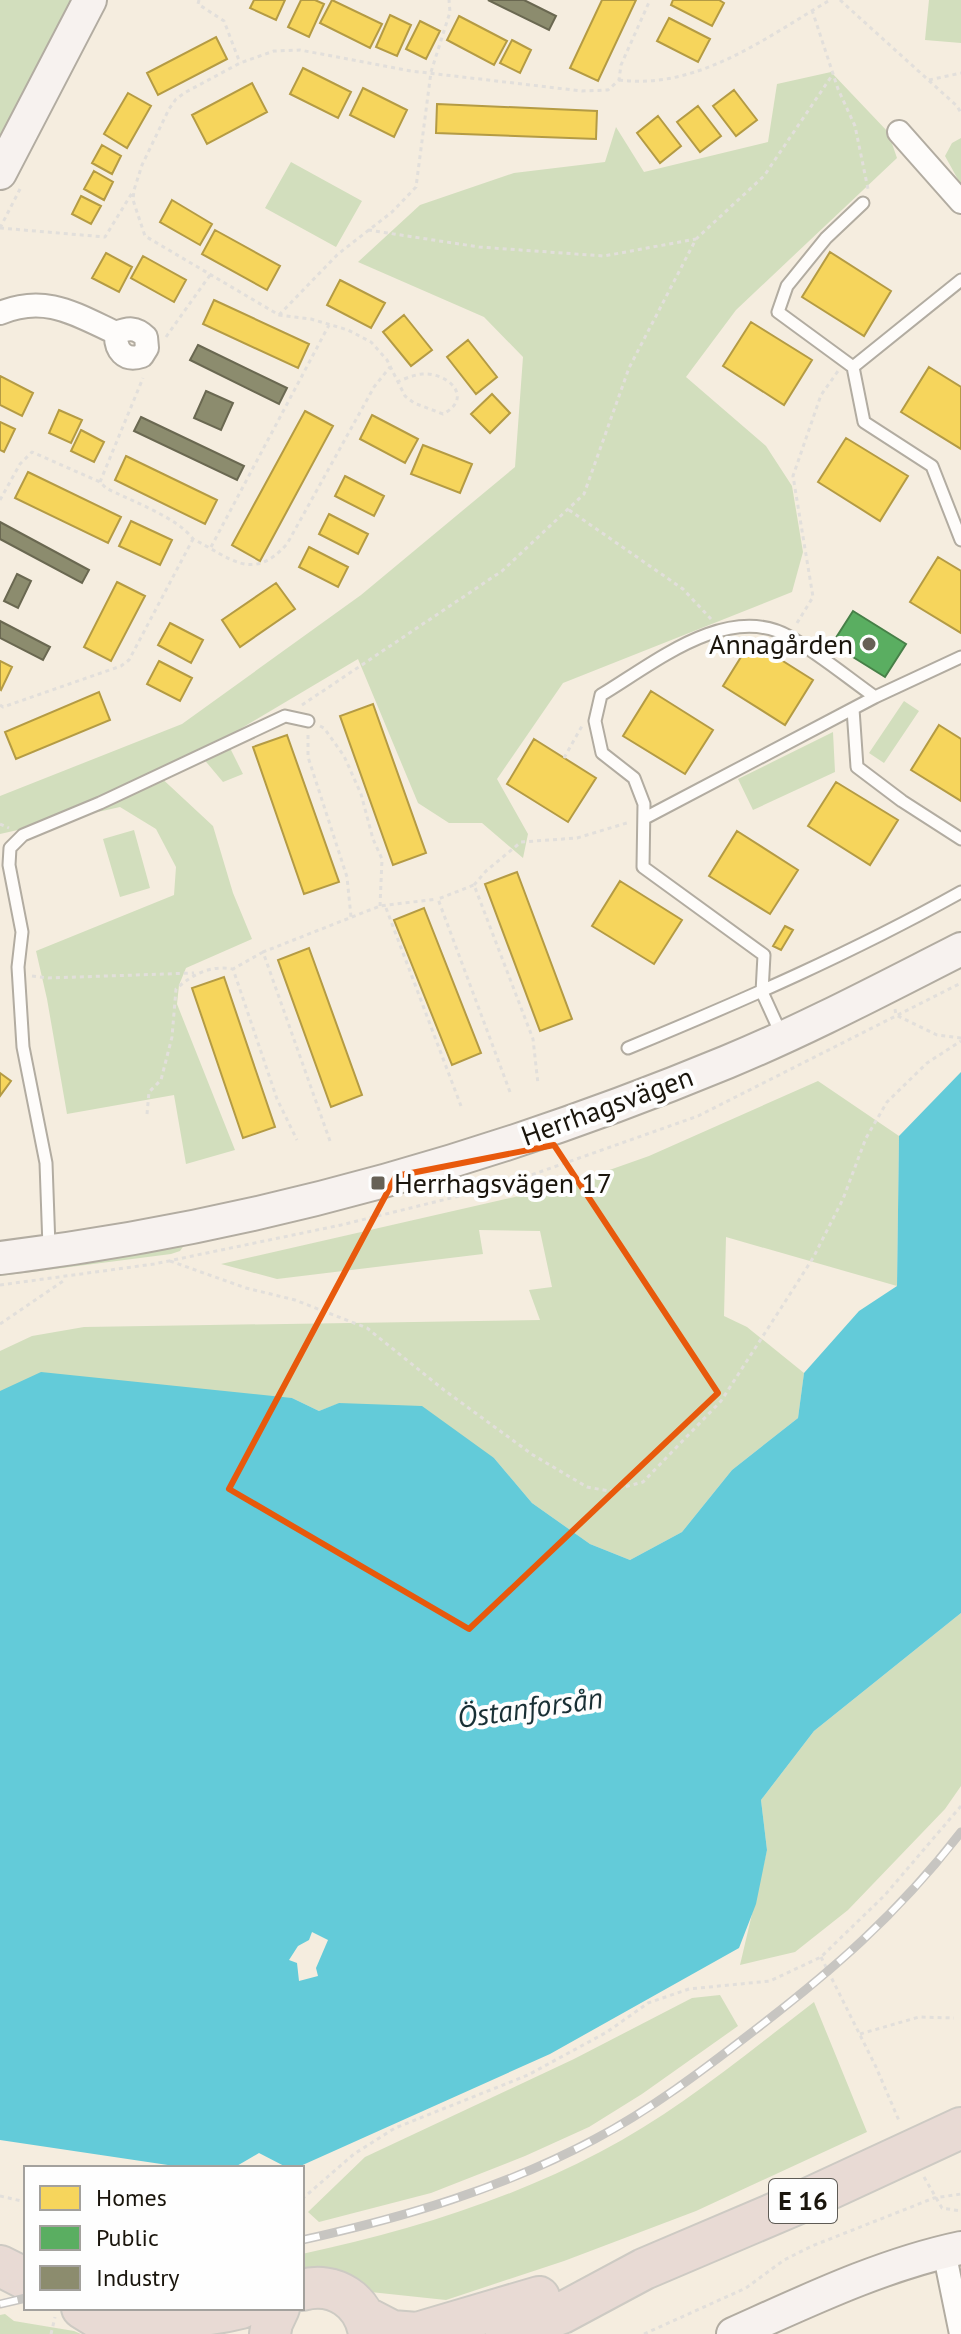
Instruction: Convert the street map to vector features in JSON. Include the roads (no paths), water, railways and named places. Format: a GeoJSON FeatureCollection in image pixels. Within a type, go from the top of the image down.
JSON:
{"type":"FeatureCollection","features":[{"type":"Feature","properties":{"kind":"highway","name":"E 16"},"geometry":{"type":"LineString","coordinates":[[506,2334],[562,2313],[644,2269],[799,2203],[961,2128]]}},
{"type":"Feature","properties":{"kind":"highway"},"geometry":{"type":"LineString","coordinates":[[0,2266],[24,2278]]}},
{"type":"Feature","properties":{"kind":"highway","name":"E 16"},"geometry":{"type":"LineString","coordinates":[[304,2290],[318,2287],[344,2294],[367,2325],[417,2333],[560,2290],[644,2269]]}},
{"type":"Feature","properties":{"kind":"highway"},"geometry":{"type":"LineString","coordinates":[[85,2310],[98,2318],[144,2334]]}},
{"type":"Feature","properties":{"kind":"highway"},"geometry":{"type":"LineString","coordinates":[[129,2310],[149,2315],[188,2317],[229,2310]]}},
{"type":"Feature","properties":{"kind":"highway"},"geometry":{"type":"LineString","coordinates":[[270,2334],[278,2310]]}},
{"type":"Feature","properties":{"kind":"street"},"geometry":{"type":"LineString","coordinates":[[0,173],[90,0]]}},
{"type":"Feature","properties":{"kind":"street"},"geometry":{"type":"LineString","coordinates":[[899,132],[961,202]]}},
{"type":"Feature","properties":{"kind":"street"},"geometry":{"type":"LineString","coordinates":[[0,313],[18,306],[59,307],[116,333],[126,328],[141,331],[142,350]]}},
{"type":"Feature","properties":{"kind":"street","name":"Herrhagsvägen"},"geometry":{"type":"LineString","coordinates":[[0,1258],[285,1207],[404,1175],[537,1133],[631,1099],[783,1037],[961,949]]}},
{"type":"Feature","properties":{"kind":"street"},"geometry":{"type":"LineString","coordinates":[[733,2334],[871,2274],[953,2250],[961,2334]]}},
{"type":"Feature","properties":{"kind":"lane"},"geometry":{"type":"LineString","coordinates":[[866,200],[826,238],[787,286],[778,312],[853,367],[864,422],[932,466],[961,540]]}},
{"type":"Feature","properties":{"kind":"lane"},"geometry":{"type":"LineString","coordinates":[[853,367],[961,280]]}},
{"type":"Feature","properties":{"kind":"lane"},"geometry":{"type":"LineString","coordinates":[[783,1037],[762,992],[764,955],[643,867],[644,804],[634,778],[602,753],[595,721],[601,695],[700,636],[751,625],[787,636],[875,697]]}},
{"type":"Feature","properties":{"kind":"lane"},"geometry":{"type":"LineString","coordinates":[[645,818],[875,697],[961,657]]}},
{"type":"Feature","properties":{"kind":"lane"},"geometry":{"type":"LineString","coordinates":[[853,709],[857,767],[961,839]]}},
{"type":"Feature","properties":{"kind":"lane"},"geometry":{"type":"LineString","coordinates":[[49,1251],[46,1163],[23,1047],[18,967],[22,932],[9,865],[10,848],[23,835],[100,803],[285,716],[308,721]]}},
{"type":"Feature","properties":{"kind":"lane"},"geometry":{"type":"LineString","coordinates":[[628,1048],[762,992],[887,933],[961,892]]}},
{"type":"Feature","properties":{"kind":"water","name":"Östanforsån"},"geometry":{"type":"Polygon","coordinates":[[[961,1072],[961,1613],[814,1731],[761,1800],[767,1850],[756,1904],[739,1948],[550,2054],[300,2166],[284,2166],[259,2153],[237,2166],[175,2166],[0,2140],[0,1391],[41,1372],[292,1398],[319,1411],[339,1403],[422,1406],[494,1458],[532,1503],[590,1544],[630,1560],[682,1532],[732,1470],[798,1418],[804,1373],[859,1311],[897,1286],[899,1136],[961,1072]],[[312,1932],[309,1940],[298,1946],[289,1960],[297,1963],[299,1981],[318,1976],[316,1968],[328,1940],[312,1932]]]}},
{"type":"Feature","properties":{"kind":"railway"},"geometry":{"type":"LineString","coordinates":[[304,2240],[377,2222],[489,2187],[560,2157],[636,2116],[714,2062],[837,1964],[913,1890],[961,1832]]}},
{"type":"Feature","properties":{"kind":"railway"},"geometry":{"type":"LineString","coordinates":[[0,2304],[24,2298]]}},
{"type":"Feature","properties":{"kind":"place","name":"Annagården"},"geometry":{"type":"Point","coordinates":[869,644]}},
{"type":"Feature","properties":{"kind":"place","name":"Herrhagsvägen 17"},"geometry":{"type":"Point","coordinates":[378,1183]}}]}
